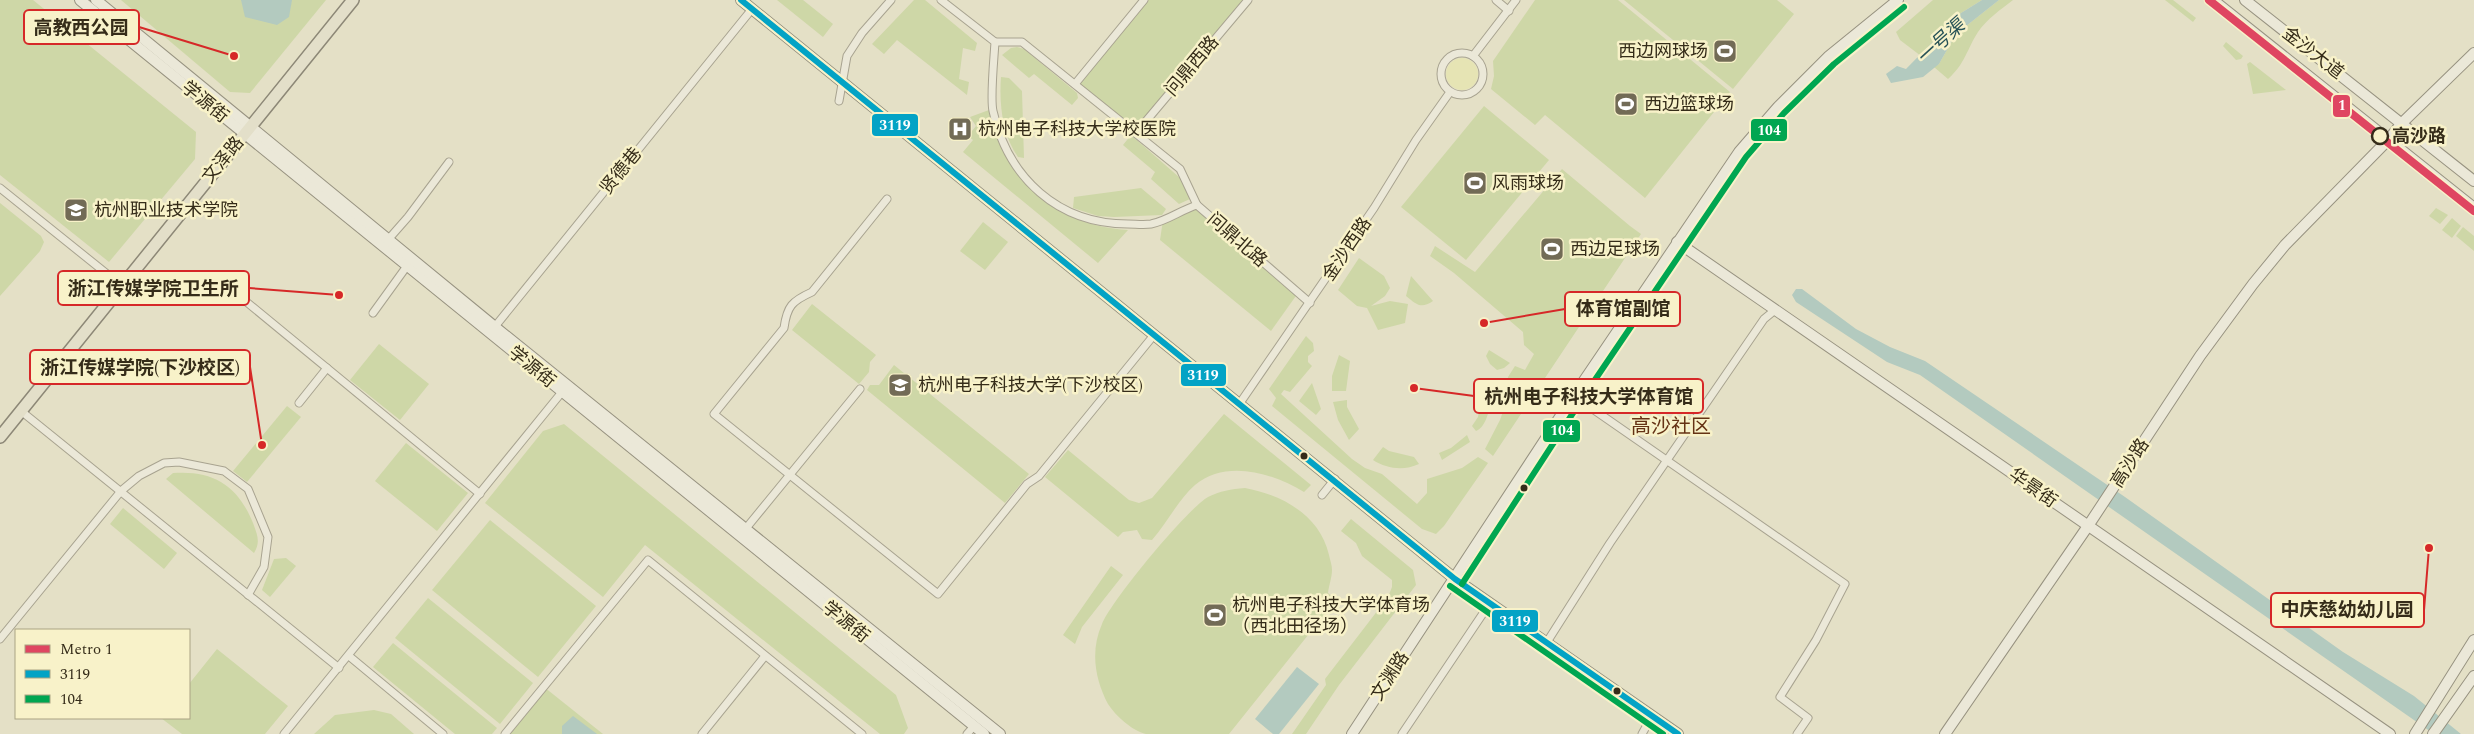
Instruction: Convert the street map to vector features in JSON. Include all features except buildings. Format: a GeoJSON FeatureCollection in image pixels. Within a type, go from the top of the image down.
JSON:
{"type":"FeatureCollection","features":[{"type":"Feature","properties":{"kind":"main road","name":"学源街"},"geometry":{"type":"LineString","coordinates":[[80,0],[247,130],[743,532],[970,730],[984,734]]}},
{"type":"Feature","properties":{"kind":"main road","name":"学源街"},"geometry":{"type":"LineString","coordinates":[[96,0],[247,130]]}},
{"type":"Feature","properties":{"kind":"main road","name":"文泽路"},"geometry":{"type":"LineString","coordinates":[[0,437],[353,0]]}},
{"type":"Feature","properties":{"kind":"main road"},"geometry":{"type":"LineString","coordinates":[[741,0],[1154,335],[1335,479],[1454,579],[1678,734]]}},
{"type":"Feature","properties":{"kind":"main road","name":"文渊路"},"geometry":{"type":"LineString","coordinates":[[1352,734],[1574,396],[1739,152],[1778,107],[1828,57],[1898,0]]}},
{"type":"Feature","properties":{"kind":"main road","name":"金沙大道"},"geometry":{"type":"LineString","coordinates":[[2213,0],[2474,208]]}},
{"type":"Feature","properties":{"kind":"main road","name":"金沙大道"},"geometry":{"type":"LineString","coordinates":[[2245,0],[2474,181]]}},
{"type":"Feature","properties":{"kind":"main road","name":"高沙路"},"geometry":{"type":"LineString","coordinates":[[1945,734],[2088,526],[2200,356],[2253,284],[2284,245],[2389,139],[2401,124],[2474,53]]}},
{"type":"Feature","properties":{"kind":"main road","name":"华景街"},"geometry":{"type":"LineString","coordinates":[[1677,242],[2390,734]]}},
{"type":"Feature","properties":{"kind":"main road","name":"学源街"},"geometry":{"type":"LineString","coordinates":[[386,243],[407,266],[493,330],[562,392],[1000,734]]}},
{"type":"Feature","properties":{"kind":"main road"},"geometry":{"type":"LineString","coordinates":[[2415,734],[2474,640]]}},
{"type":"Feature","properties":{"kind":"main road"},"geometry":{"type":"LineString","coordinates":[[2433,734],[2474,676]]}},
{"type":"Feature","properties":{"kind":"street"},"geometry":{"type":"LineString","coordinates":[[839,101],[846,56],[862,33],[891,0]]}},
{"type":"Feature","properties":{"kind":"street"},"geometry":{"type":"LineString","coordinates":[[941,0],[995,42],[1022,42],[1075,84],[1180,169],[1197,205]]}},
{"type":"Feature","properties":{"kind":"street"},"geometry":{"type":"LineString","coordinates":[[1075,84],[1144,0]]}},
{"type":"Feature","properties":{"kind":"street","name":"问鼎西路"},"geometry":{"type":"LineString","coordinates":[[1136,133],[1248,0]]}},
{"type":"Feature","properties":{"kind":"street"},"geometry":{"type":"LineString","coordinates":[[1496,0],[1509,11]]}},
{"type":"Feature","properties":{"kind":"street"},"geometry":{"type":"LineString","coordinates":[[1473,56],[1516,0]]}},
{"type":"Feature","properties":{"kind":"street","name":"贤德巷"},"geometry":{"type":"LineString","coordinates":[[493,330],[752,9]]}},
{"type":"Feature","properties":{"kind":"street","name":"问鼎北路"},"geometry":{"type":"LineString","coordinates":[[995,42],[992,110],[1006,149],[1020,173],[1032,187],[1069,212],[1105,224],[1150,224],[1197,205],[1310,303]]}},
{"type":"Feature","properties":{"kind":"street"},"geometry":{"type":"LineString","coordinates":[[1457,53],[1473,56],[1481,66],[1482,79],[1480,84],[1467,95],[1450,92],[1442,84],[1440,77],[1443,64],[1457,53]]}},
{"type":"Feature","properties":{"kind":"street","name":"金沙西路"},"geometry":{"type":"LineString","coordinates":[[1240,403],[1310,303],[1450,92]]}},
{"type":"Feature","properties":{"kind":"street"},"geometry":{"type":"LineString","coordinates":[[386,243],[449,162]]}},
{"type":"Feature","properties":{"kind":"street"},"geometry":{"type":"LineString","coordinates":[[0,188],[122,286]]}},
{"type":"Feature","properties":{"kind":"street"},"geometry":{"type":"LineString","coordinates":[[887,199],[812,292],[797,299],[786,311],[784,328],[714,414],[938,594],[1027,484],[1039,476],[1154,335]]}},
{"type":"Feature","properties":{"kind":"street"},"geometry":{"type":"LineString","coordinates":[[373,313],[407,266]]}},
{"type":"Feature","properties":{"kind":"street"},"geometry":{"type":"LineString","coordinates":[[215,276],[480,494]]}},
{"type":"Feature","properties":{"kind":"street"},"geometry":{"type":"LineString","coordinates":[[1547,642],[1590,572],[1764,319],[1775,310]]}},
{"type":"Feature","properties":{"kind":"street"},"geometry":{"type":"LineString","coordinates":[[298,403],[327,368]]}},
{"type":"Feature","properties":{"kind":"street"},"geometry":{"type":"LineString","coordinates":[[743,532],[860,390]]}},
{"type":"Feature","properties":{"kind":"street"},"geometry":{"type":"LineString","coordinates":[[284,734],[562,392]]}},
{"type":"Feature","properties":{"kind":"street"},"geometry":{"type":"LineString","coordinates":[[1574,396],[1845,584],[1816,640],[1780,697],[1808,718],[1797,734]]}},
{"type":"Feature","properties":{"kind":"street"},"geometry":{"type":"LineString","coordinates":[[21,411],[339,668]]}},
{"type":"Feature","properties":{"kind":"street"},"geometry":{"type":"LineString","coordinates":[[0,639],[121,491],[139,476],[164,463],[195,464],[224,471],[248,489],[268,537],[264,567],[248,595]]}},
{"type":"Feature","properties":{"kind":"street"},"geometry":{"type":"LineString","coordinates":[[1322,495],[1335,479]]}},
{"type":"Feature","properties":{"kind":"street"},"geometry":{"type":"LineString","coordinates":[[505,734],[648,560],[862,734]]}},
{"type":"Feature","properties":{"kind":"street"},"geometry":{"type":"LineString","coordinates":[[1402,734],[1490,603]]}},
{"type":"Feature","properties":{"kind":"street"},"geometry":{"type":"LineString","coordinates":[[349,656],[444,734]]}},
{"type":"Feature","properties":{"kind":"street"},"geometry":{"type":"LineString","coordinates":[[702,734],[766,656]]}},
{"type":"Feature","properties":{"kind":"street"},"geometry":{"type":"LineString","coordinates":[[1642,734],[1652,716]]}},
{"type":"Feature","properties":{"kind":"shaded area"},"geometry":{"type":"Polygon","coordinates":[[[1462,58],[1468,59],[1473,63],[1477,68],[1477,80],[1473,85],[1468,89],[1462,90],[1456,89],[1451,85],[1447,80],[1446,74],[1447,68],[1451,63],[1456,59],[1462,58]]]}},
{"type":"Feature","properties":{"kind":"green space","name":"杭州职业技术学院"},"geometry":{"type":"Polygon","coordinates":[[[0,0],[33,0],[196,132],[195,159],[109,262],[0,175],[0,0]]]}},
{"type":"Feature","properties":{"kind":"green space"},"geometry":{"type":"Polygon","coordinates":[[[121,0],[326,0],[250,93],[230,92],[121,0]]]}},
{"type":"Feature","properties":{"kind":"green space"},"geometry":{"type":"Polygon","coordinates":[[[777,0],[803,0],[833,24],[823,37],[777,0]]]}},
{"type":"Feature","properties":{"kind":"green space"},"geometry":{"type":"Polygon","coordinates":[[[914,0],[925,0],[977,43],[975,51],[963,48],[959,79],[969,82],[967,95],[897,40],[884,54],[872,44],[914,0]]]}},
{"type":"Feature","properties":{"kind":"green space"},"geometry":{"type":"Polygon","coordinates":[[[1144,0],[1248,0],[1136,133],[1075,84],[1144,0]]]}},
{"type":"Feature","properties":{"kind":"green space","name":"西边篮球场"},"geometry":{"type":"Polygon","coordinates":[[[1535,0],[1618,0],[1730,92],[1645,198],[1545,115],[1535,125],[1491,89],[1494,76],[1493,61],[1535,0]]]}},
{"type":"Feature","properties":{"kind":"green space","name":"西边网球场"},"geometry":{"type":"Polygon","coordinates":[[[1624,0],[1777,0],[1794,14],[1733,89],[1624,0]]]}},
{"type":"Feature","properties":{"kind":"green space"},"geometry":{"type":"Polygon","coordinates":[[[1933,0],[1982,0],[1961,13],[1921,56],[1900,40],[1896,32],[1933,0]]]}},
{"type":"Feature","properties":{"kind":"green space"},"geometry":{"type":"Polygon","coordinates":[[[1999,0],[2013,0],[1982,27],[1962,62],[1948,79],[1934,67],[1939,64],[1956,34],[1999,0]]]}},
{"type":"Feature","properties":{"kind":"green space"},"geometry":{"type":"Polygon","coordinates":[[[2165,0],[2173,0],[2196,18],[2193,22],[2165,0]]]}},
{"type":"Feature","properties":{"kind":"green space"},"geometry":{"type":"Polygon","coordinates":[[[2226,42],[2243,56],[2241,59],[2236,60],[2223,46],[2226,42]]]}},
{"type":"Feature","properties":{"kind":"green space"},"geometry":{"type":"Polygon","coordinates":[[[1011,48],[1024,49],[1077,93],[1078,98],[1072,105],[1034,74],[1029,78],[1002,55],[1011,48]]]}},
{"type":"Feature","properties":{"kind":"green space"},"geometry":{"type":"Polygon","coordinates":[[[2250,62],[2286,90],[2253,94],[2247,64],[2250,62]]]}},
{"type":"Feature","properties":{"kind":"green space"},"geometry":{"type":"Polygon","coordinates":[[[1001,77],[1009,78],[1022,91],[1024,158],[1018,157],[1005,129],[1001,108],[1001,77]]]}},
{"type":"Feature","properties":{"kind":"green space","name":"风雨球场"},"geometry":{"type":"Polygon","coordinates":[[[1484,106],[1549,160],[1466,260],[1401,207],[1484,106]]]}},
{"type":"Feature","properties":{"kind":"green space"},"geometry":{"type":"Polygon","coordinates":[[[989,110],[1007,158],[1021,178],[1037,195],[1056,209],[1078,219],[1102,226],[1128,230],[1098,263],[963,152],[973,140],[968,136],[976,126],[970,117],[989,110]]]}},
{"type":"Feature","properties":{"kind":"green space"},"geometry":{"type":"Polygon","coordinates":[[[1131,135],[1180,178],[1190,199],[1179,204],[1151,179],[1155,172],[1123,145],[1131,135]]]}},
{"type":"Feature","properties":{"kind":"green space","name":"西边足球场"},"geometry":{"type":"Polygon","coordinates":[[[1562,169],[1641,234],[1493,456],[1485,449],[1505,406],[1508,377],[1515,366],[1525,370],[1534,354],[1524,345],[1523,332],[1454,273],[1430,256],[1435,246],[1475,272],[1562,169]]]}},
{"type":"Feature","properties":{"kind":"green space"},"geometry":{"type":"Polygon","coordinates":[[[1141,188],[1166,209],[1162,215],[1098,216],[1073,208],[1074,197],[1141,188]]]}},
{"type":"Feature","properties":{"kind":"green space"},"geometry":{"type":"Polygon","coordinates":[[[0,203],[41,236],[44,242],[40,251],[0,296],[0,203]]]}},
{"type":"Feature","properties":{"kind":"green space"},"geometry":{"type":"Polygon","coordinates":[[[1197,205],[1298,293],[1271,331],[1160,240],[1163,220],[1197,205]]]}},
{"type":"Feature","properties":{"kind":"green space"},"geometry":{"type":"Polygon","coordinates":[[[2436,208],[2448,215],[2440,224],[2429,216],[2436,208]]]}},
{"type":"Feature","properties":{"kind":"green space"},"geometry":{"type":"Polygon","coordinates":[[[2452,218],[2461,226],[2452,238],[2442,230],[2452,218]]]}},
{"type":"Feature","properties":{"kind":"green space"},"geometry":{"type":"Polygon","coordinates":[[[983,222],[1008,242],[985,270],[960,251],[983,222]]]}},
{"type":"Feature","properties":{"kind":"green space"},"geometry":{"type":"Polygon","coordinates":[[[2463,227],[2474,236],[2474,251],[2456,236],[2463,227]]]}},
{"type":"Feature","properties":{"kind":"green space"},"geometry":{"type":"Polygon","coordinates":[[[1359,258],[1384,276],[1390,288],[1385,296],[1371,306],[1390,301],[1408,304],[1405,323],[1378,330],[1367,308],[1357,306],[1338,290],[1359,258]]]}},
{"type":"Feature","properties":{"kind":"green space"},"geometry":{"type":"Polygon","coordinates":[[[1411,276],[1433,301],[1425,305],[1419,305],[1406,296],[1411,276]]]}},
{"type":"Feature","properties":{"kind":"green space"},"geometry":{"type":"Polygon","coordinates":[[[812,304],[876,355],[870,362],[869,372],[859,384],[792,330],[812,304]]]}},
{"type":"Feature","properties":{"kind":"green space"},"geometry":{"type":"Polygon","coordinates":[[[1306,336],[1313,343],[1314,351],[1308,356],[1308,362],[1312,366],[1290,392],[1284,390],[1281,394],[1352,459],[1365,468],[1382,474],[1417,504],[1427,493],[1427,479],[1462,468],[1478,457],[1488,463],[1444,526],[1436,534],[1422,529],[1272,406],[1276,398],[1269,389],[1306,336]]]}},
{"type":"Feature","properties":{"kind":"green space"},"geometry":{"type":"Polygon","coordinates":[[[379,344],[429,384],[400,420],[350,380],[379,344]]]}},
{"type":"Feature","properties":{"kind":"green space"},"geometry":{"type":"Polygon","coordinates":[[[1489,350],[1510,363],[1504,368],[1497,370],[1490,364],[1486,356],[1489,350]]]}},
{"type":"Feature","properties":{"kind":"green space"},"geometry":{"type":"Polygon","coordinates":[[[1339,355],[1350,361],[1346,391],[1332,391],[1332,376],[1339,355]]]}},
{"type":"Feature","properties":{"kind":"green space"},"geometry":{"type":"Polygon","coordinates":[[[894,365],[1029,474],[1005,503],[867,390],[870,385],[879,385],[894,365]]]}},
{"type":"Feature","properties":{"kind":"green space"},"geometry":{"type":"Polygon","coordinates":[[[1312,383],[1321,409],[1316,415],[1299,401],[1312,383]]]}},
{"type":"Feature","properties":{"kind":"green space"},"geometry":{"type":"Polygon","coordinates":[[[1482,396],[1491,399],[1485,422],[1476,431],[1472,426],[1478,417],[1482,396]]]}},
{"type":"Feature","properties":{"kind":"green space"},"geometry":{"type":"Polygon","coordinates":[[[1347,400],[1347,407],[1359,429],[1349,440],[1338,420],[1333,402],[1347,400]]]}},
{"type":"Feature","properties":{"kind":"green space"},"geometry":{"type":"Polygon","coordinates":[[[287,406],[301,417],[247,482],[233,471],[287,406]]]}},
{"type":"Feature","properties":{"kind":"green space"},"geometry":{"type":"Polygon","coordinates":[[[1224,414],[1311,485],[1304,492],[1278,479],[1264,475],[1250,472],[1221,472],[1207,477],[1195,485],[1152,540],[1142,539],[1137,530],[1123,532],[1118,537],[1045,477],[1068,450],[1129,500],[1139,503],[1152,498],[1224,414]]]}},
{"type":"Feature","properties":{"kind":"green space"},"geometry":{"type":"Polygon","coordinates":[[[564,424],[896,695],[908,728],[904,734],[880,734],[645,545],[603,597],[485,503],[543,431],[564,424]]]}},
{"type":"Feature","properties":{"kind":"green space"},"geometry":{"type":"Polygon","coordinates":[[[1467,435],[1470,442],[1442,460],[1439,453],[1451,448],[1467,435]]]}},
{"type":"Feature","properties":{"kind":"green space"},"geometry":{"type":"Polygon","coordinates":[[[406,443],[468,493],[437,531],[375,481],[406,443]]]}},
{"type":"Feature","properties":{"kind":"green space"},"geometry":{"type":"Polygon","coordinates":[[[1383,447],[1389,451],[1414,457],[1419,464],[1407,468],[1396,468],[1378,463],[1373,460],[1383,447]]]}},
{"type":"Feature","properties":{"kind":"green space"},"geometry":{"type":"Polygon","coordinates":[[[173,473],[201,474],[223,483],[232,490],[247,510],[256,531],[258,542],[254,553],[166,479],[173,473]]]}},
{"type":"Feature","properties":{"kind":"green space","name":"杭州电子科技大学体育场 （西北田径场）"},"geometry":{"type":"Polygon","coordinates":[[[1245,488],[1272,496],[1298,509],[1317,529],[1324,541],[1332,566],[1328,593],[1336,600],[1229,734],[1146,734],[1141,732],[1124,722],[1115,713],[1108,704],[1100,685],[1095,655],[1098,634],[1102,624],[1150,556],[1198,505],[1217,493],[1245,488]]]}},
{"type":"Feature","properties":{"kind":"green space"},"geometry":{"type":"Polygon","coordinates":[[[123,508],[177,553],[164,569],[110,524],[123,508]]]}},
{"type":"Feature","properties":{"kind":"green space"},"geometry":{"type":"Polygon","coordinates":[[[1351,519],[1413,570],[1416,585],[1339,685],[1306,734],[1292,734],[1326,685],[1325,679],[1388,597],[1392,587],[1392,580],[1362,556],[1356,543],[1341,531],[1351,519]]]}},
{"type":"Feature","properties":{"kind":"green space"},"geometry":{"type":"Polygon","coordinates":[[[490,520],[596,606],[538,677],[432,590],[490,520]]]}},
{"type":"Feature","properties":{"kind":"green space"},"geometry":{"type":"Polygon","coordinates":[[[286,558],[296,566],[270,597],[262,590],[274,559],[286,558]]]}},
{"type":"Feature","properties":{"kind":"green space"},"geometry":{"type":"Polygon","coordinates":[[[1111,566],[1123,575],[1082,627],[1075,644],[1063,635],[1111,566]]]}},
{"type":"Feature","properties":{"kind":"green space"},"geometry":{"type":"Polygon","coordinates":[[[428,598],[533,683],[500,724],[395,638],[428,598]]]}},
{"type":"Feature","properties":{"kind":"green space"},"geometry":{"type":"Polygon","coordinates":[[[393,643],[497,728],[492,734],[455,734],[373,667],[393,643]]]}},
{"type":"Feature","properties":{"kind":"green space"},"geometry":{"type":"Polygon","coordinates":[[[217,649],[288,706],[265,734],[182,734],[162,719],[190,719],[190,683],[217,649]]]}},
{"type":"Feature","properties":{"kind":"green space"},"geometry":{"type":"Polygon","coordinates":[[[544,687],[603,734],[505,734],[544,687]]]}},
{"type":"Feature","properties":{"kind":"green space"},"geometry":{"type":"Polygon","coordinates":[[[374,710],[391,714],[414,734],[314,734],[335,715],[374,710]]]}},
{"type":"Feature","properties":{"kind":"water"},"geometry":{"type":"Polygon","coordinates":[[[241,0],[292,0],[289,17],[277,25],[245,17],[241,0]]]}},
{"type":"Feature","properties":{"kind":"water","name":"一号渠"},"geometry":{"type":"Polygon","coordinates":[[[1982,0],[1999,0],[1956,34],[1939,64],[1923,77],[1891,83],[1886,74],[1897,66],[1906,69],[1961,13],[1982,0]]]}},
{"type":"Feature","properties":{"kind":"water"},"geometry":{"type":"Polygon","coordinates":[[[1796,289],[1802,289],[1856,329],[1890,347],[1925,361],[2125,497],[2343,652],[2414,696],[2461,734],[2434,734],[1920,375],[1887,362],[1796,302],[1792,295],[1796,289]]]}},
{"type":"Feature","properties":{"kind":"water"},"geometry":{"type":"Polygon","coordinates":[[[1297,667],[1319,684],[1279,734],[1273,734],[1255,719],[1297,667]]]}},
{"type":"Feature","properties":{"kind":"water"},"geometry":{"type":"Polygon","coordinates":[[[573,716],[597,734],[562,734],[562,726],[573,716]]]}},
{"type":"Feature","properties":{"kind":"metro line","name":"1"},"geometry":{"type":"LineString","coordinates":[[2209,0],[2474,211]]}},
{"type":"Feature","properties":{"kind":"transit line","name":"3119"},"geometry":{"type":"LineString","coordinates":[[741,0],[1455,579],[1678,734]]}},
{"type":"Feature","properties":{"kind":"transit line","name":"104"},"geometry":{"type":"LineString","coordinates":[[1462,584],[1584,396],[1746,157],[1784,113],[1834,64],[1904,7]]}},
{"type":"Feature","properties":{"kind":"transit line","name":"104"},"geometry":{"type":"LineString","coordinates":[[1450,586],[1663,734]]}},
{"type":"Feature","properties":{"kind":"place","name":"西边网球场"},"geometry":{"type":"Point","coordinates":[1725,51]}},
{"type":"Feature","properties":{"kind":"place","name":"高教西公园"},"geometry":{"type":"Point","coordinates":[234,56]}},
{"type":"Feature","properties":{"kind":"place","name":"西边篮球场"},"geometry":{"type":"Point","coordinates":[1626,104]}},
{"type":"Feature","properties":{"kind":"place","name":"杭州电子科技大学校医院"},"geometry":{"type":"Point","coordinates":[960,129]}},
{"type":"Feature","properties":{"kind":"place","name":"高沙路"},"geometry":{"type":"Point","coordinates":[2380,136]}},
{"type":"Feature","properties":{"kind":"place","name":"风雨球场"},"geometry":{"type":"Point","coordinates":[1475,183]}},
{"type":"Feature","properties":{"kind":"place","name":"杭州职业技术学院"},"geometry":{"type":"Point","coordinates":[76,210]}},
{"type":"Feature","properties":{"kind":"place","name":"西边足球场"},"geometry":{"type":"Point","coordinates":[1552,249]}},
{"type":"Feature","properties":{"kind":"place","name":"浙江传媒学院卫生所"},"geometry":{"type":"Point","coordinates":[339,295]}},
{"type":"Feature","properties":{"kind":"place","name":"体育馆副馆"},"geometry":{"type":"Point","coordinates":[1484,323]}},
{"type":"Feature","properties":{"kind":"place","name":"杭州电子科技大学(下沙校区)"},"geometry":{"type":"Point","coordinates":[900,385]}},
{"type":"Feature","properties":{"kind":"place","name":"杭州电子科技大学体育馆"},"geometry":{"type":"Point","coordinates":[1414,388]}},
{"type":"Feature","properties":{"kind":"place","name":"浙江传媒学院(下沙校区)"},"geometry":{"type":"Point","coordinates":[262,445]}},
{"type":"Feature","properties":{"kind":"place","name":"中庆慈幼幼儿园"},"geometry":{"type":"Point","coordinates":[2429,548]}},
{"type":"Feature","properties":{"kind":"place","name":"杭州电子科技大学体育场 （西北田径场）"},"geometry":{"type":"Point","coordinates":[1215,615]}},
{"type":"Feature","properties":{"kind":"district","name":"高沙社区"},"geometry":{"type":"Point","coordinates":[1671,427]}}]}
